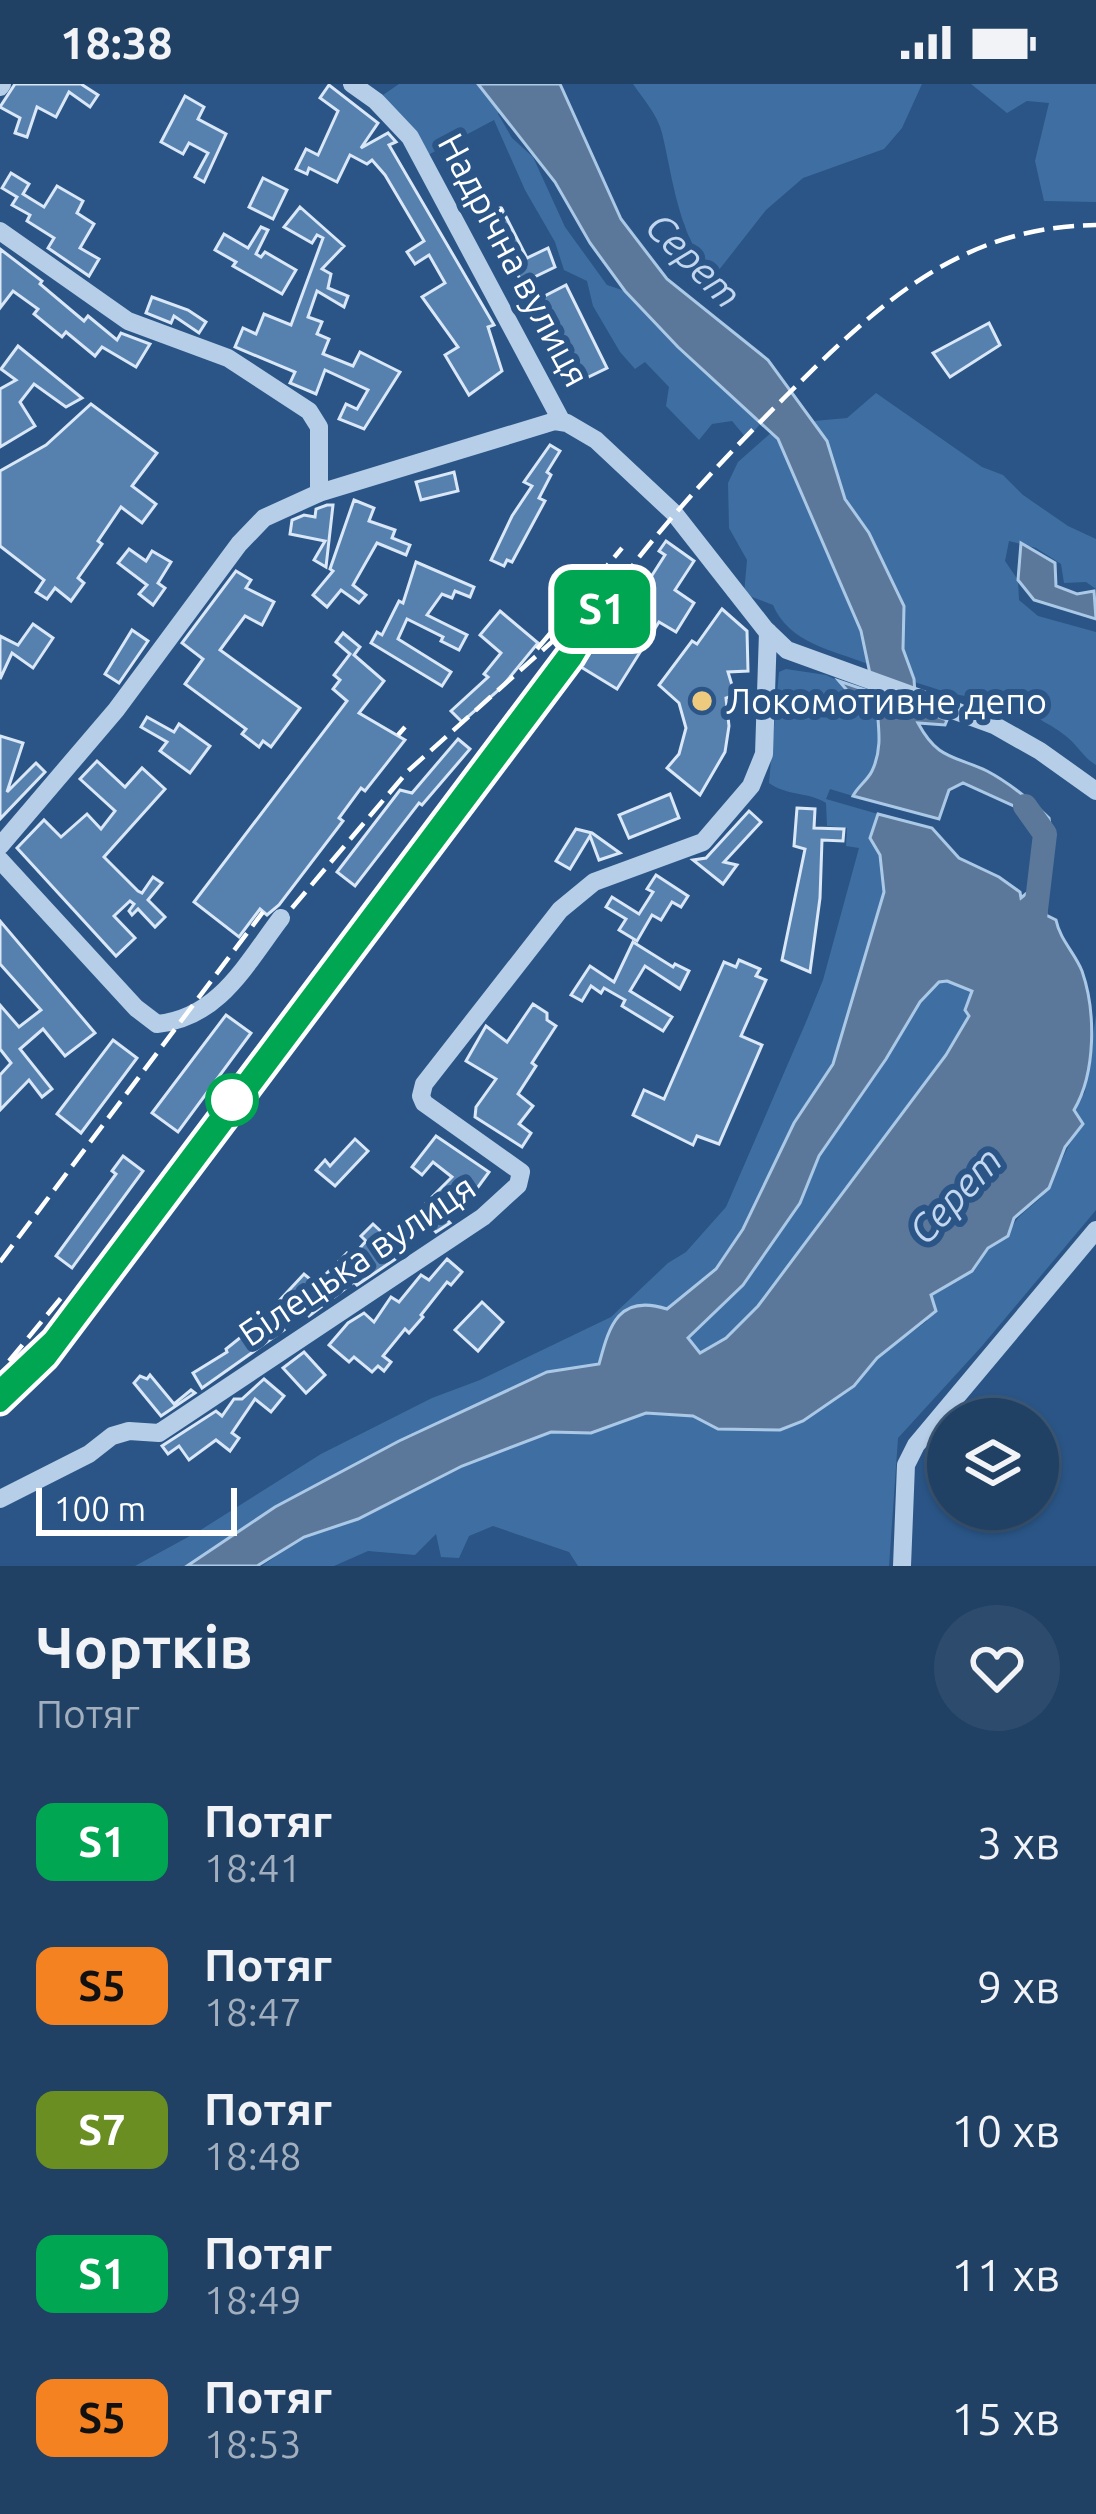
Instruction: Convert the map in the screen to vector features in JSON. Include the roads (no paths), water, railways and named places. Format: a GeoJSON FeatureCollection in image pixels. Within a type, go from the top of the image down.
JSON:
{"type":"FeatureCollection","features":[{"type":"Feature","properties":{"kind":"street","name":"Надрічна вулиця"},"geometry":{"type":"LineString","coordinates":[[352,84],[376,101],[410,137],[562,422]]}},
{"type":"Feature","properties":{"kind":"street"},"geometry":{"type":"LineString","coordinates":[[0,231],[128,321],[228,358],[309,411],[319,428],[319,493]]}},
{"type":"Feature","properties":{"kind":"street"},"geometry":{"type":"LineString","coordinates":[[0,846],[116,710],[246,535],[274,511],[538,424],[562,422],[606,449],[699,541],[787,650],[956,708],[1040,751],[1096,791]]}},
{"type":"Feature","properties":{"kind":"street","name":"Білецька вулиця"},"geometry":{"type":"LineString","coordinates":[[0,1499],[89,1454],[112,1436],[129,1431],[160,1433],[465,1229],[518,1185],[521,1172],[424,1103],[424,1084],[560,910],[594,882],[703,842],[751,786],[764,754],[768,632]]}},
{"type":"Feature","properties":{"kind":"street"},"geometry":{"type":"LineString","coordinates":[[0,860],[136,1008],[158,1024],[182,1022],[212,1004],[281,918]]}},
{"type":"Feature","properties":{"kind":"street"},"geometry":{"type":"LineString","coordinates":[[902,1566],[906,1465],[916,1444],[1096,1230]]}},
{"type":"Feature","properties":{"kind":"water"},"geometry":{"type":"Polygon","coordinates":[[[478,84],[560,84],[621,219],[667,279],[768,360],[827,441],[845,499],[869,533],[904,606],[903,649],[914,679],[916,708],[947,720],[945,725],[918,723],[925,735],[947,755],[987,771],[1020,792],[1049,818],[1051,832],[1038,829],[1018,808],[963,783],[949,790],[939,819],[853,796],[872,771],[879,740],[877,708],[852,696],[839,681],[874,693],[861,631],[778,439],[625,291],[555,182],[478,84]]]}},
{"type":"Feature","properties":{"kind":"water"},"geometry":{"type":"Polygon","coordinates":[[[1021,543],[1055,563],[1056,586],[1077,594],[1094,591],[1096,619],[1034,600],[1018,580],[1021,543]]]}},
{"type":"Feature","properties":{"kind":"water"},"geometry":{"type":"Polygon","coordinates":[[[878,814],[932,828],[959,858],[999,877],[1020,892],[1021,898],[1033,888],[1043,891],[1046,915],[1056,920],[1082,971],[1091,1023],[1090,1060],[1074,1110],[1083,1124],[1065,1147],[1049,1188],[1014,1218],[1008,1236],[988,1248],[972,1271],[931,1295],[936,1311],[877,1358],[854,1386],[803,1421],[780,1430],[718,1429],[693,1416],[646,1413],[591,1433],[551,1432],[462,1466],[358,1519],[304,1537],[257,1566],[187,1566],[275,1507],[399,1441],[547,1372],[599,1364],[612,1327],[626,1310],[650,1305],[667,1309],[716,1269],[743,1229],[794,1123],[833,1064],[884,892],[880,855],[870,838],[878,814]],[[939,982],[920,1002],[819,1156],[800,1203],[743,1285],[688,1338],[700,1353],[726,1338],[758,1306],[946,1055],[969,1016],[965,1010],[972,991],[939,982]]]}},
{"type":"Feature","properties":{"kind":"waterway","name":"Серет"},"geometry":{"type":"LineString","coordinates":[[1025,806],[1045,834],[1035,918]]}},
{"type":"Feature","properties":{"kind":"railway"},"geometry":{"type":"LineString","coordinates":[[0,1389],[53,1339],[636,561],[726,457],[852,332],[923,278],[1002,240],[1046,229],[1096,225]]}},
{"type":"Feature","properties":{"kind":"railway"},"geometry":{"type":"LineString","coordinates":[[537,649],[622,548]]}},
{"type":"Feature","properties":{"kind":"railway"},"geometry":{"type":"LineString","coordinates":[[292,908],[408,771],[554,640]]}},
{"type":"Feature","properties":{"kind":"railway"},"geometry":{"type":"LineString","coordinates":[[398,735],[405,727]]}},
{"type":"Feature","properties":{"kind":"railway"},"geometry":{"type":"LineString","coordinates":[[0,1262],[263,912]]}},
{"type":"Feature","properties":{"kind":"railway"},"geometry":{"type":"LineString","coordinates":[[9,1361],[66,1292]]}},
{"type":"Feature","properties":{"kind":"train","name":"S1"},"geometry":{"type":"LineString","coordinates":[[0,1389],[53,1339],[605,604],[573,658],[47,1358],[0,1403]]}},
{"type":"Feature","properties":{"kind":"place","name":"Локомотивне депо"},"geometry":{"type":"Point","coordinates":[702,701]}}]}
